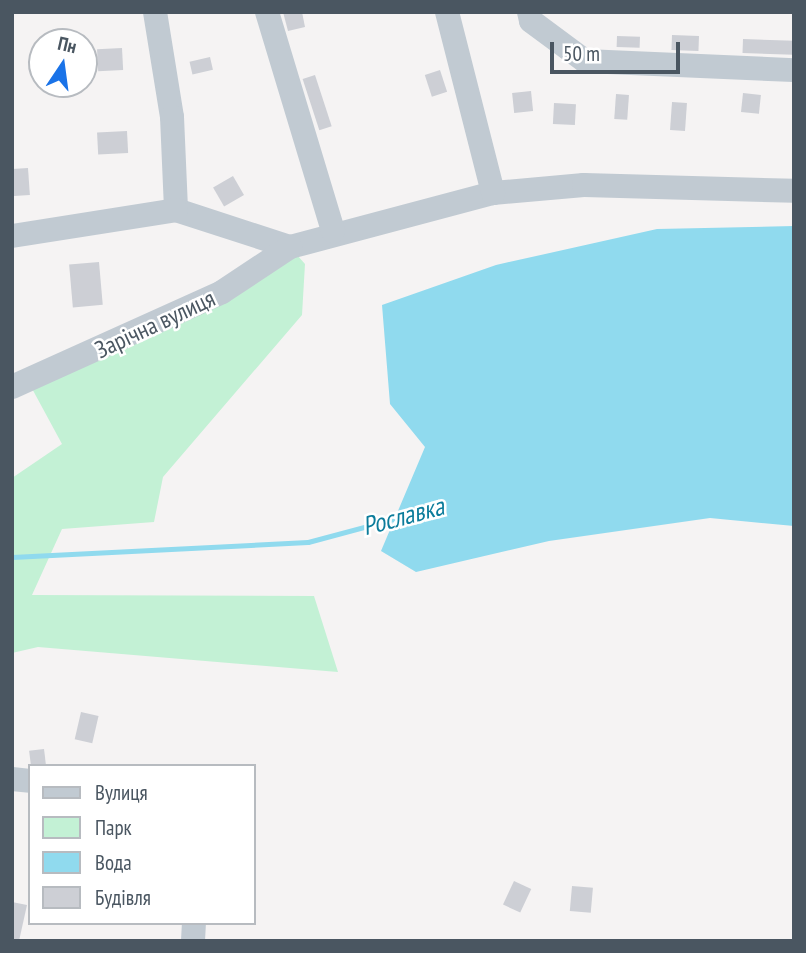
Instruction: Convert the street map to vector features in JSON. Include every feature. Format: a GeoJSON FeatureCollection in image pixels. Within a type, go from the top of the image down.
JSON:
{"type":"FeatureCollection","features":[{"type":"Feature","properties":{"kind":"street"},"geometry":{"type":"LineString","coordinates":[[155,12],[172,117],[176,210]]}},
{"type":"Feature","properties":{"kind":"street"},"geometry":{"type":"LineString","coordinates":[[267,12],[333,231]]}},
{"type":"Feature","properties":{"kind":"street"},"geometry":{"type":"LineString","coordinates":[[447,12],[493,193]]}},
{"type":"Feature","properties":{"kind":"street"},"geometry":{"type":"LineString","coordinates":[[529,12],[531,21],[585,61],[794,71]]}},
{"type":"Feature","properties":{"kind":"street","name":"Зарічна вулиця"},"geometry":{"type":"LineString","coordinates":[[12,387],[222,292],[290,247],[333,231],[493,193],[584,185],[794,191]]}},
{"type":"Feature","properties":{"kind":"street"},"geometry":{"type":"LineString","coordinates":[[12,236],[176,210],[290,247]]}},
{"type":"Feature","properties":{"kind":"green space"},"geometry":{"type":"Polygon","coordinates":[[[290,247],[305,264],[302,315],[163,477],[154,522],[62,529],[32,595],[314,596],[338,672],[38,647],[12,653],[12,478],[62,444],[29,383],[290,247]]]}},
{"type":"Feature","properties":{"kind":"water"},"geometry":{"type":"Polygon","coordinates":[[[794,226],[794,526],[710,518],[549,541],[416,572],[381,551],[425,447],[390,404],[382,305],[496,265],[657,229],[794,226]]]}},
{"type":"Feature","properties":{"kind":"building"},"geometry":{"type":"Polygon","coordinates":[[[283,12],[302,12],[305,27],[288,31],[283,12]]]}},
{"type":"Feature","properties":{"kind":"building"},"geometry":{"type":"Polygon","coordinates":[[[672,35],[699,36],[698,51],[671,50],[672,35]]]}},
{"type":"Feature","properties":{"kind":"building"},"geometry":{"type":"Polygon","coordinates":[[[617,36],[640,37],[640,48],[617,47],[617,36]]]}},
{"type":"Feature","properties":{"kind":"building"},"geometry":{"type":"Polygon","coordinates":[[[743,39],[794,41],[793,55],[743,53],[743,39]]]}},
{"type":"Feature","properties":{"kind":"building"},"geometry":{"type":"Polygon","coordinates":[[[122,48],[123,70],[98,71],[98,49],[122,48]]]}},
{"type":"Feature","properties":{"kind":"building"},"geometry":{"type":"Polygon","coordinates":[[[210,57],[213,70],[192,74],[190,62],[210,57]]]}},
{"type":"Feature","properties":{"kind":"building"},"geometry":{"type":"Polygon","coordinates":[[[440,70],[447,92],[432,97],[425,75],[440,70]]]}},
{"type":"Feature","properties":{"kind":"building"},"geometry":{"type":"Polygon","coordinates":[[[315,75],[332,126],[319,130],[303,79],[315,75]]]}},
{"type":"Feature","properties":{"kind":"building"},"geometry":{"type":"Polygon","coordinates":[[[531,91],[533,111],[514,113],[512,93],[531,91]]]}},
{"type":"Feature","properties":{"kind":"building"},"geometry":{"type":"Polygon","coordinates":[[[743,93],[761,95],[759,114],[741,112],[743,93]]]}},
{"type":"Feature","properties":{"kind":"building"},"geometry":{"type":"Polygon","coordinates":[[[616,94],[629,95],[627,120],[614,119],[616,94]]]}},
{"type":"Feature","properties":{"kind":"building"},"geometry":{"type":"Polygon","coordinates":[[[672,102],[687,103],[685,131],[670,130],[672,102]]]}},
{"type":"Feature","properties":{"kind":"building"},"geometry":{"type":"Polygon","coordinates":[[[554,103],[576,104],[575,125],[553,124],[554,103]]]}},
{"type":"Feature","properties":{"kind":"building"},"geometry":{"type":"Polygon","coordinates":[[[127,131],[128,153],[98,155],[97,133],[127,131]]]}},
{"type":"Feature","properties":{"kind":"building"},"geometry":{"type":"Polygon","coordinates":[[[28,168],[30,195],[14,196],[12,169],[28,168]]]}},
{"type":"Feature","properties":{"kind":"building"},"geometry":{"type":"Polygon","coordinates":[[[233,176],[244,195],[224,207],[213,188],[233,176]]]}},
{"type":"Feature","properties":{"kind":"building"},"geometry":{"type":"Polygon","coordinates":[[[99,262],[103,305],[73,307],[69,265],[99,262]]]}},
{"type":"Feature","properties":{"kind":"building"},"geometry":{"type":"Polygon","coordinates":[[[81,712],[99,716],[92,743],[75,739],[81,712]]]}},
{"type":"Feature","properties":{"kind":"building"},"geometry":{"type":"Polygon","coordinates":[[[44,749],[46,764],[31,764],[29,751],[44,749]]]}},
{"type":"Feature","properties":{"kind":"building"},"geometry":{"type":"Polygon","coordinates":[[[514,881],[531,889],[520,913],[503,905],[514,881]]]}},
{"type":"Feature","properties":{"kind":"building"},"geometry":{"type":"Polygon","coordinates":[[[572,886],[593,888],[591,913],[570,911],[572,886]]]}},
{"type":"Feature","properties":{"kind":"building"},"geometry":{"type":"Polygon","coordinates":[[[12,902],[27,905],[19,941],[12,941],[12,902]]]}},
{"type":"Feature","properties":{"kind":"waterway","name":"Рославка"},"geometry":{"type":"LineString","coordinates":[[12,557],[308,542],[401,517]]}}]}
